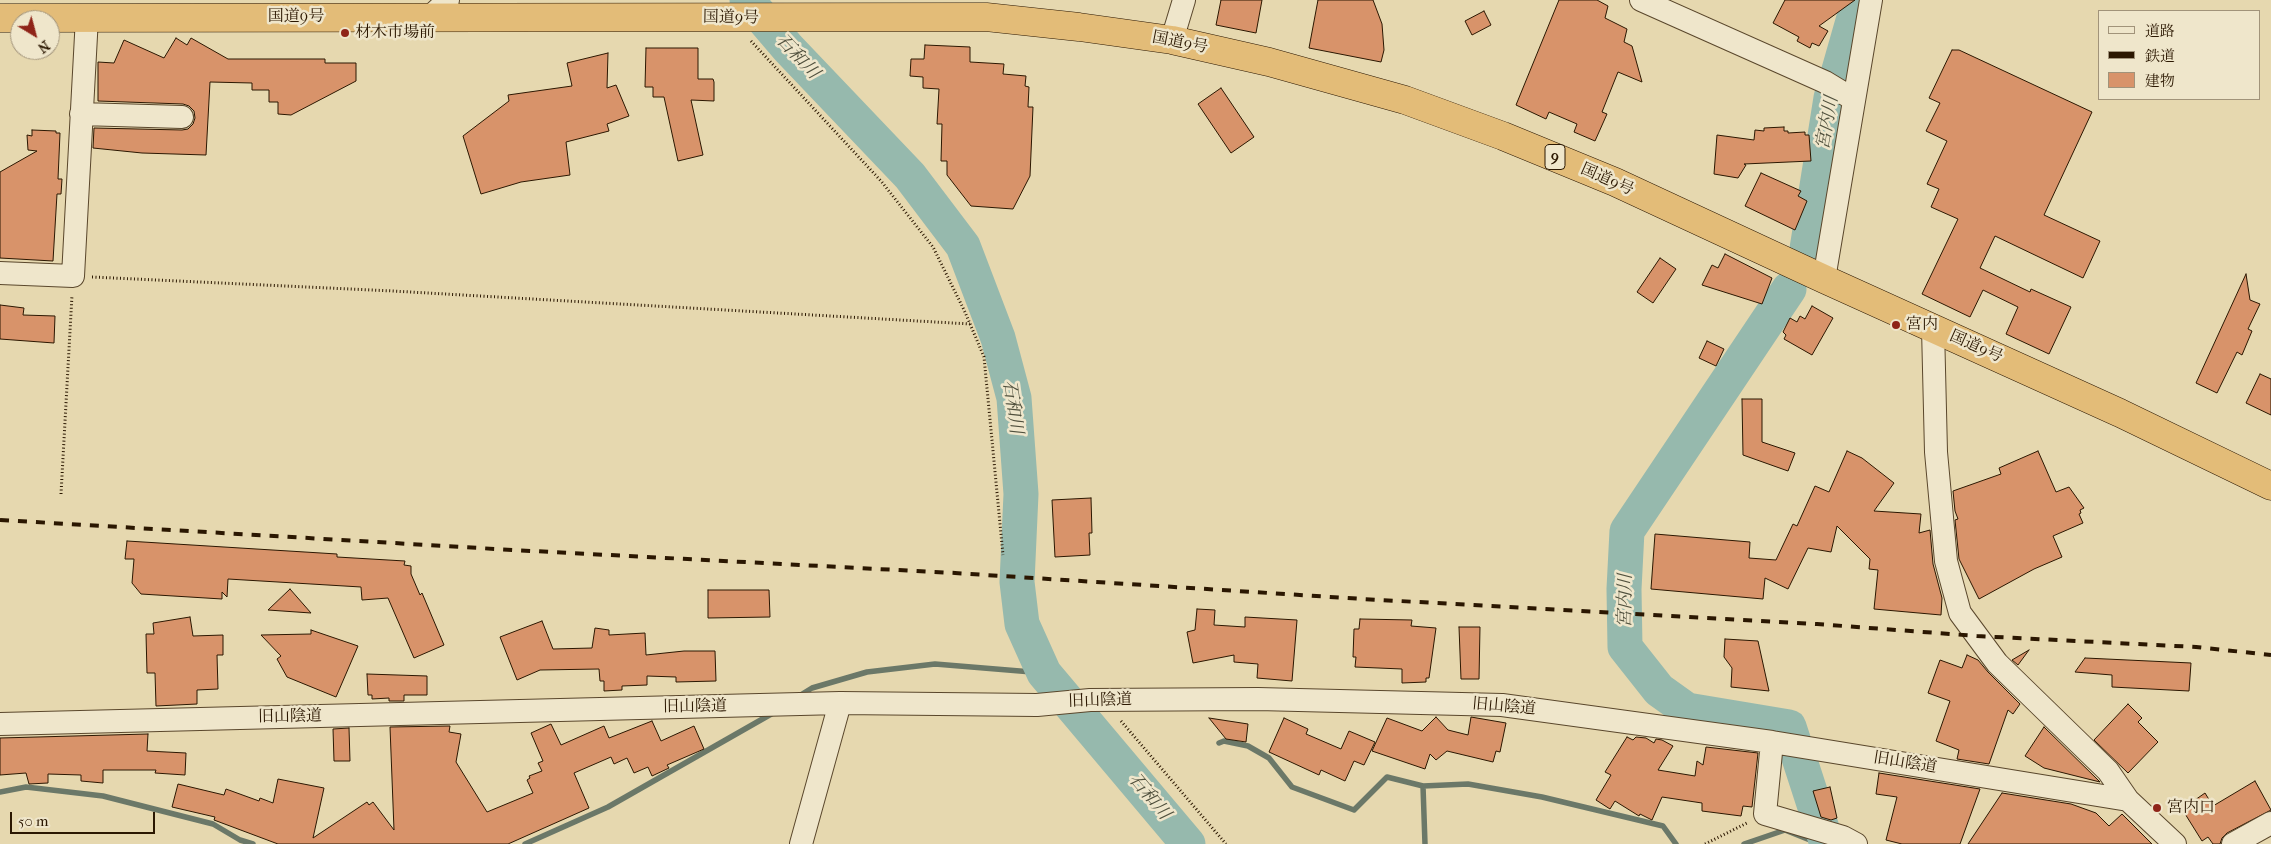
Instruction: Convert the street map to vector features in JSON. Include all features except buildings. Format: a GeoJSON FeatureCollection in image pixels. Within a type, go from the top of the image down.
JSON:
{"type":"FeatureCollection","features":[{"type":"Feature","properties":{"kind":"highway","name":"国道9号"},"geometry":{"type":"LineString","coordinates":[[0,18],[439,8],[541,8],[734,18],[786,19],[855,16],[986,17],[1172,40],[1269,62],[1423,106],[1503,136],[1615,182],[2120,413],[2271,486]]}},
{"type":"Feature","properties":{"kind":"street"},"geometry":{"type":"LineString","coordinates":[[1172,40],[1184,0]]}},
{"type":"Feature","properties":{"kind":"street"},"geometry":{"type":"LineString","coordinates":[[1641,0],[1825,82],[1853,98]]}},
{"type":"Feature","properties":{"kind":"street"},"geometry":{"type":"LineString","coordinates":[[1824,279],[1871,0]]}},
{"type":"Feature","properties":{"kind":"street"},"geometry":{"type":"LineString","coordinates":[[0,273],[73,276],[86,17]]}},
{"type":"Feature","properties":{"kind":"street"},"geometry":{"type":"LineString","coordinates":[[81,114],[182,117]]}},
{"type":"Feature","properties":{"kind":"street"},"geometry":{"type":"LineString","coordinates":[[1933,328],[1936,452],[1946,561],[1960,613],[1998,664],[2108,772],[2128,800],[2175,844]]}},
{"type":"Feature","properties":{"kind":"street","name":"旧山陰道"},"geometry":{"type":"LineString","coordinates":[[0,724],[840,703],[1037,705],[1097,700],[1258,699],[1502,705],[1772,742],[2128,800]]}},
{"type":"Feature","properties":{"kind":"street"},"geometry":{"type":"LineString","coordinates":[[802,844],[840,703]]}},
{"type":"Feature","properties":{"kind":"street"},"geometry":{"type":"LineString","coordinates":[[1772,742],[1765,814],[1843,837],[1856,844]]}},
{"type":"Feature","properties":{"kind":"street"},"geometry":{"type":"LineString","coordinates":[[2233,844],[2271,823]]}},
{"type":"Feature","properties":{"kind":"path"},"geometry":{"type":"LineString","coordinates":[[734,18],[887,188],[933,247],[984,357],[1003,555]]}},
{"type":"Feature","properties":{"kind":"path"},"geometry":{"type":"LineString","coordinates":[[61,494],[73,276],[403,292],[970,324]]}},
{"type":"Feature","properties":{"kind":"path"},"geometry":{"type":"LineString","coordinates":[[1097,700],[1226,844]]}},
{"type":"Feature","properties":{"kind":"path"},"geometry":{"type":"LineString","coordinates":[[1705,844],[1765,814]]}},
{"type":"Feature","properties":{"kind":"waterway","name":"石和川"},"geometry":{"type":"LineString","coordinates":[[747,0],[788,48],[910,176],[963,246],[998,338],[1014,398],[1021,494],[1017,582],[1022,624],[1044,673],[1188,844]]}},
{"type":"Feature","properties":{"kind":"waterway","name":"宮内川"},"geometry":{"type":"LineString","coordinates":[[1807,249],[1831,98],[1859,0]]}},
{"type":"Feature","properties":{"kind":"waterway","name":"宮内川"},"geometry":{"type":"LineString","coordinates":[[1789,289],[1627,531],[1624,589],[1625,647],[1659,690],[1687,710],[1789,727],[1827,844]]}},
{"type":"Feature","properties":{"kind":"waterway"},"geometry":{"type":"LineString","coordinates":[[799,696],[812,688],[867,672],[935,664],[1044,673]]}},
{"type":"Feature","properties":{"kind":"waterway"},"geometry":{"type":"LineString","coordinates":[[525,844],[608,807],[773,713]]}},
{"type":"Feature","properties":{"kind":"waterway"},"geometry":{"type":"LineString","coordinates":[[1219,743],[1224,741],[1248,746],[1269,758],[1292,787],[1354,810],[1387,777],[1423,786],[1468,784],[1542,797],[1663,826],[1676,844]]}},
{"type":"Feature","properties":{"kind":"waterway"},"geometry":{"type":"LineString","coordinates":[[1423,786],[1425,844]]}},
{"type":"Feature","properties":{"kind":"waterway"},"geometry":{"type":"LineString","coordinates":[[0,792],[26,787],[103,796],[213,824],[240,840],[253,844]]}},
{"type":"Feature","properties":{"kind":"waterway"},"geometry":{"type":"LineString","coordinates":[[1744,844],[1785,830],[1820,844]]}},
{"type":"Feature","properties":{"kind":"railway"},"geometry":{"type":"LineString","coordinates":[[0,520],[513,550],[955,573],[1363,599],[1817,624],[1977,636],[2196,647],[2271,655]]}},
{"type":"Feature","properties":{"kind":"place","name":"材木市場前"},"geometry":{"type":"Point","coordinates":[345,33]}},
{"type":"Feature","properties":{"kind":"place","name":"宮内"},"geometry":{"type":"Point","coordinates":[1896,325]}},
{"type":"Feature","properties":{"kind":"place","name":"宮内口"},"geometry":{"type":"Point","coordinates":[2157,808]}}]}
